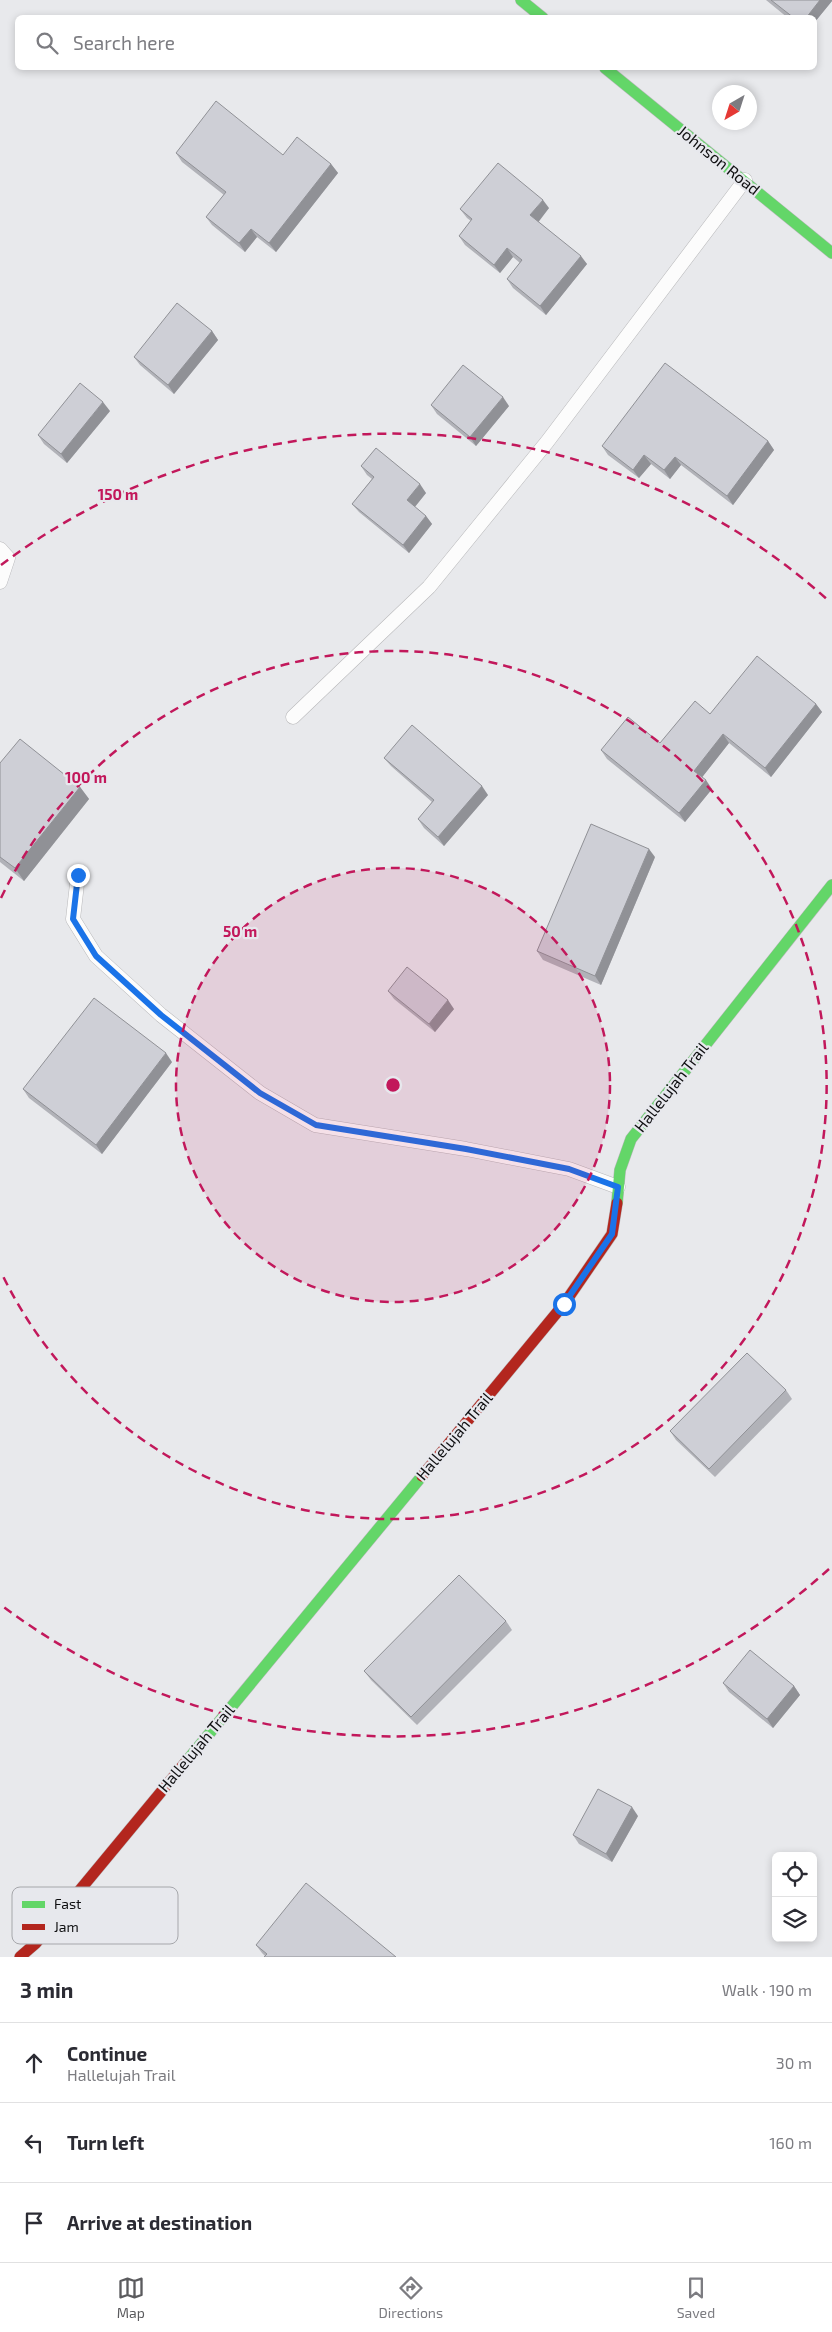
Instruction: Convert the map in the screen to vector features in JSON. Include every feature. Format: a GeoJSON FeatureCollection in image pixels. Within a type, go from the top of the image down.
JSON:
{"type":"FeatureCollection","features":[{"type":"Feature","properties":{"kind":"street"},"geometry":{"type":"LineString","coordinates":[[521,0],[539,15]]}},
{"type":"Feature","properties":{"kind":"street","name":"Johnson Road"},"geometry":{"type":"LineString","coordinates":[[607,70],[832,253]]}},
{"type":"Feature","properties":{"kind":"street","name":"Hallelujah Trail"},"geometry":{"type":"LineString","coordinates":[[82,1887],[564,1304],[612,1234],[620,1170],[631,1139],[671,1086],[832,885]]}},
{"type":"Feature","properties":{"kind":"street","name":"Hallelujah Trail"},"geometry":{"type":"LineString","coordinates":[[20,1957],[34,1944]]}},
{"type":"Feature","properties":{"kind":"lane"},"geometry":{"type":"LineString","coordinates":[[293,717],[429,587],[547,442],[744,180]]}},
{"type":"Feature","properties":{"kind":"lane"},"geometry":{"type":"LineString","coordinates":[[0,549],[8,558],[0,582]]}},
{"type":"Feature","properties":{"kind":"lane"},"geometry":{"type":"LineString","coordinates":[[78,875],[73,919],[96,956],[161,1015],[260,1093],[316,1125],[466,1149],[569,1169],[618,1187]]}},
{"type":"Feature","properties":{"kind":"building"},"geometry":{"type":"Polygon","coordinates":[[[771,0],[820,0],[808,15],[790,15],[771,0]]]}},
{"type":"Feature","properties":{"kind":"building"},"geometry":{"type":"Polygon","coordinates":[[[216,101],[283,155],[297,137],[331,164],[269,243],[251,229],[239,243],[206,217],[226,192],[176,153],[216,101]]]}},
{"type":"Feature","properties":{"kind":"building"},"geometry":{"type":"Polygon","coordinates":[[[498,163],[543,200],[530,215],[581,256],[540,306],[507,279],[522,260],[507,248],[494,265],[459,236],[472,219],[460,209],[498,163]]]}},
{"type":"Feature","properties":{"kind":"building"},"geometry":{"type":"Polygon","coordinates":[[[177,303],[212,331],[168,385],[134,357],[177,303]]]}},
{"type":"Feature","properties":{"kind":"building"},"geometry":{"type":"Polygon","coordinates":[[[665,363],[768,441],[727,496],[675,457],[664,470],[644,455],[633,470],[602,446],[665,363]]]}},
{"type":"Feature","properties":{"kind":"building"},"geometry":{"type":"Polygon","coordinates":[[[463,365],[503,397],[470,437],[431,405],[463,365]]]}},
{"type":"Feature","properties":{"kind":"building"},"geometry":{"type":"Polygon","coordinates":[[[80,383],[103,402],[61,454],[38,435],[80,383]]]}},
{"type":"Feature","properties":{"kind":"building"},"geometry":{"type":"Polygon","coordinates":[[[376,448],[420,484],[407,500],[426,516],[403,545],[352,504],[374,477],[361,466],[376,448]]]}},
{"type":"Feature","properties":{"kind":"building"},"geometry":{"type":"Polygon","coordinates":[[[757,656],[816,704],[765,768],[723,734],[694,771],[706,780],[679,813],[601,750],[628,717],[660,743],[695,701],[710,714],[757,656]]]}},
{"type":"Feature","properties":{"kind":"building"},"geometry":{"type":"Polygon","coordinates":[[[412,725],[482,786],[438,837],[418,819],[434,800],[384,758],[412,725]]]}},
{"type":"Feature","properties":{"kind":"building"},"geometry":{"type":"Polygon","coordinates":[[[20,739],[80,787],[15,868],[0,857],[0,763],[20,739]]]}},
{"type":"Feature","properties":{"kind":"building"},"geometry":{"type":"Polygon","coordinates":[[[591,824],[649,849],[595,976],[537,951],[591,824]]]}},
{"type":"Feature","properties":{"kind":"building"},"geometry":{"type":"Polygon","coordinates":[[[407,967],[448,1000],[429,1024],[388,991],[407,967]]]}},
{"type":"Feature","properties":{"kind":"building"},"geometry":{"type":"Polygon","coordinates":[[[94,998],[166,1053],[96,1145],[23,1089],[94,998]]]}},
{"type":"Feature","properties":{"kind":"building"},"geometry":{"type":"Polygon","coordinates":[[[747,1353],[786,1390],[709,1469],[670,1431],[747,1353]]]}},
{"type":"Feature","properties":{"kind":"building"},"geometry":{"type":"Polygon","coordinates":[[[459,1575],[506,1621],[411,1717],[364,1671],[459,1575]]]}},
{"type":"Feature","properties":{"kind":"building"},"geometry":{"type":"Polygon","coordinates":[[[750,1650],[794,1686],[767,1719],[723,1683],[750,1650]]]}},
{"type":"Feature","properties":{"kind":"building"},"geometry":{"type":"Polygon","coordinates":[[[598,1789],[632,1807],[606,1854],[573,1835],[598,1789]]]}},
{"type":"Feature","properties":{"kind":"building"},"geometry":{"type":"Polygon","coordinates":[[[306,1883],[396,1957],[264,1957],[267,1954],[256,1945],[306,1883]]]}},
{"type":"Feature","properties":{"kind":"traffic: fast"},"geometry":{"type":"LineString","coordinates":[[521,0],[539,15]]}},
{"type":"Feature","properties":{"kind":"traffic: fast"},"geometry":{"type":"LineString","coordinates":[[607,70],[832,253]]}},
{"type":"Feature","properties":{"kind":"traffic: fast"},"geometry":{"type":"LineString","coordinates":[[617,1203],[620,1170],[631,1139],[832,885]]}},
{"type":"Feature","properties":{"kind":"traffic: fast"},"geometry":{"type":"LineString","coordinates":[[185,1763],[422,1476]]}},
{"type":"Feature","properties":{"kind":"traffic: jam"},"geometry":{"type":"LineString","coordinates":[[422,1476],[564,1304],[612,1234],[617,1203]]}},
{"type":"Feature","properties":{"kind":"traffic: jam"},"geometry":{"type":"LineString","coordinates":[[82,1887],[185,1763]]}},
{"type":"Feature","properties":{"kind":"traffic: jam"},"geometry":{"type":"LineString","coordinates":[[20,1957],[35,1944]]}},
{"type":"Feature","properties":{"kind":"route"},"geometry":{"type":"LineString","coordinates":[[78,875],[73,919],[96,956],[161,1015],[260,1093],[316,1125],[466,1149],[569,1169],[618,1187],[617,1209],[612,1234],[564,1304]]}}]}
